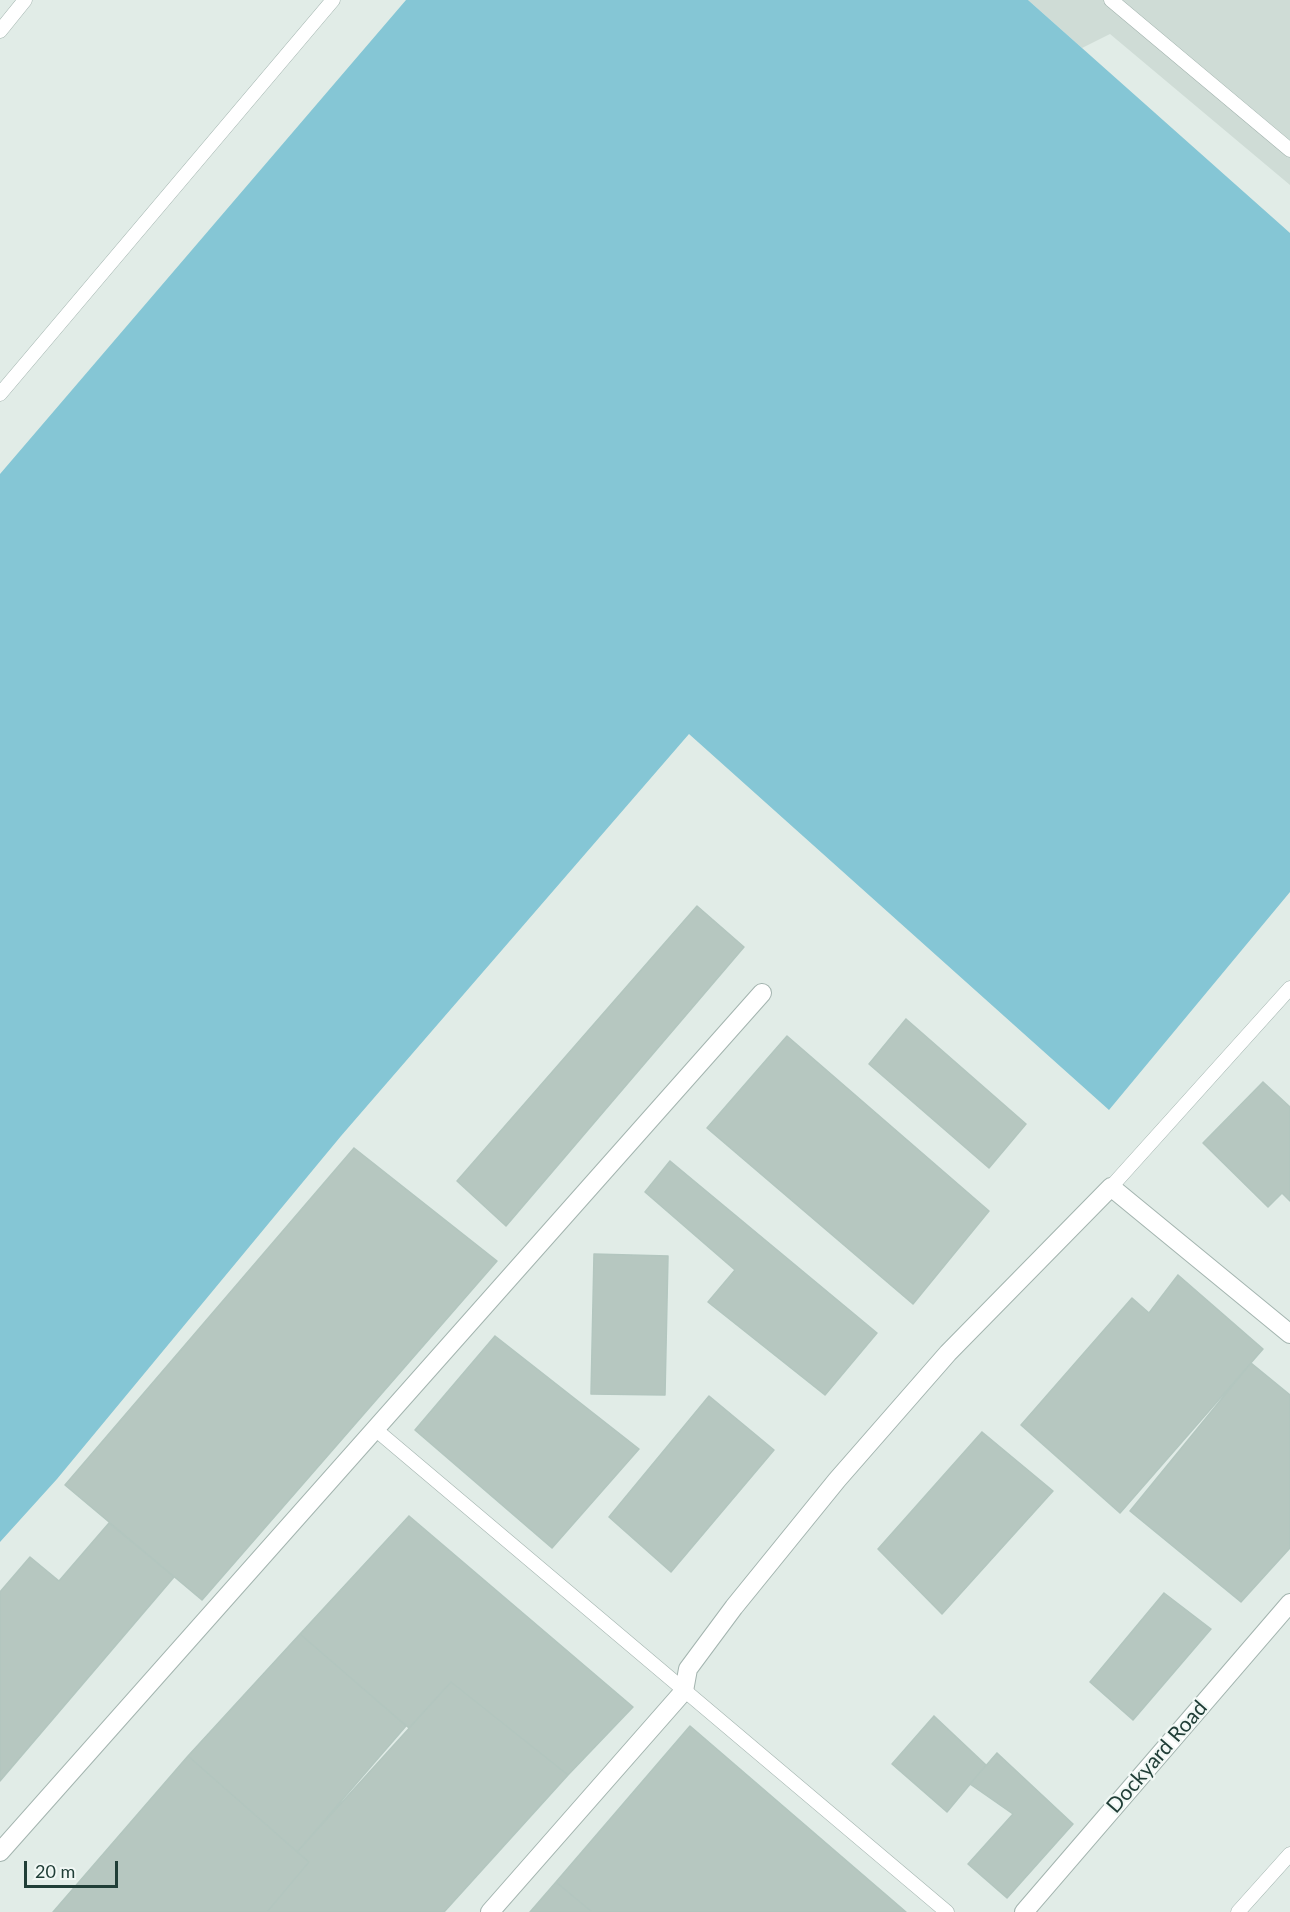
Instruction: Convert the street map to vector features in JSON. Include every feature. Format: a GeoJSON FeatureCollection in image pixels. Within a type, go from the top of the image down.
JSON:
{"type":"FeatureCollection","features":[{"type":"Feature","properties":{"kind":"street"},"geometry":{"type":"LineString","coordinates":[[0,1852],[762,993]]}},
{"type":"Feature","properties":{"kind":"street"},"geometry":{"type":"LineString","coordinates":[[490,1912],[684,1691],[688,1669],[837,1480],[948,1353],[1111,1187],[1290,1334]]}},
{"type":"Feature","properties":{"kind":"street","name":"Dockyard Road"},"geometry":{"type":"LineString","coordinates":[[1024,1912],[1290,1603]]}},
{"type":"Feature","properties":{"kind":"lane"},"geometry":{"type":"LineString","coordinates":[[0,31],[25,0]]}},
{"type":"Feature","properties":{"kind":"lane"},"geometry":{"type":"LineString","coordinates":[[0,394],[333,0]]}},
{"type":"Feature","properties":{"kind":"lane"},"geometry":{"type":"LineString","coordinates":[[1111,0],[1290,150]]}},
{"type":"Feature","properties":{"kind":"lane"},"geometry":{"type":"LineString","coordinates":[[1111,1187],[1290,988]]}},
{"type":"Feature","properties":{"kind":"lane"},"geometry":{"type":"LineString","coordinates":[[375,1429],[947,1912]]}},
{"type":"Feature","properties":{"kind":"lane"},"geometry":{"type":"LineString","coordinates":[[1238,1912],[1290,1854]]}},
{"type":"Feature","properties":{"kind":"shaded area"},"geometry":{"type":"Polygon","coordinates":[[[1028,0],[1290,0],[1290,185],[1110,34],[1082,48],[1028,0]]]}},
{"type":"Feature","properties":{"kind":"water"},"geometry":{"type":"Polygon","coordinates":[[[406,0],[1028,0],[1290,233],[1290,892],[1109,1110],[689,734],[341,1136],[57,1479],[0,1542],[0,474],[406,0]]]}},
{"type":"Feature","properties":{"kind":"building"},"geometry":{"type":"Polygon","coordinates":[[[697,906],[744,947],[506,1226],[457,1181],[697,906]]]}},
{"type":"Feature","properties":{"kind":"building"},"geometry":{"type":"Polygon","coordinates":[[[906,1019],[1026,1124],[989,1168],[869,1064],[906,1019]]]}},
{"type":"Feature","properties":{"kind":"building"},"geometry":{"type":"Polygon","coordinates":[[[787,1036],[989,1211],[913,1304],[707,1128],[787,1036]]]}},
{"type":"Feature","properties":{"kind":"building"},"geometry":{"type":"Polygon","coordinates":[[[1263,1082],[1290,1107],[1290,1201],[1282,1193],[1268,1207],[1203,1143],[1263,1082]]]}},
{"type":"Feature","properties":{"kind":"building"},"geometry":{"type":"Polygon","coordinates":[[[354,1148],[497,1261],[202,1600],[65,1485],[354,1148]]]}},
{"type":"Feature","properties":{"kind":"building"},"geometry":{"type":"Polygon","coordinates":[[[670,1161],[877,1333],[825,1395],[708,1302],[735,1270],[645,1192],[670,1161]]]}},
{"type":"Feature","properties":{"kind":"building"},"geometry":{"type":"Polygon","coordinates":[[[594,1254],[668,1256],[665,1395],[591,1394],[594,1254]]]}},
{"type":"Feature","properties":{"kind":"building"},"geometry":{"type":"Polygon","coordinates":[[[1178,1275],[1263,1349],[1120,1513],[1021,1425],[1132,1298],[1149,1313],[1178,1275]]]}},
{"type":"Feature","properties":{"kind":"building"},"geometry":{"type":"Polygon","coordinates":[[[495,1336],[639,1449],[552,1548],[415,1430],[495,1336]]]}},
{"type":"Feature","properties":{"kind":"building"},"geometry":{"type":"Polygon","coordinates":[[[1251,1363],[1290,1395],[1290,1548],[1241,1602],[1130,1511],[1251,1363]]]}},
{"type":"Feature","properties":{"kind":"building"},"geometry":{"type":"Polygon","coordinates":[[[709,1396],[774,1450],[671,1572],[609,1517],[709,1396]]]}},
{"type":"Feature","properties":{"kind":"building"},"geometry":{"type":"Polygon","coordinates":[[[982,1432],[1053,1491],[942,1614],[878,1549],[982,1432]]]}},
{"type":"Feature","properties":{"kind":"building"},"geometry":{"type":"Polygon","coordinates":[[[409,1516],[633,1707],[568,1775],[451,1682],[409,1728],[300,1634],[409,1516]]]}},
{"type":"Feature","properties":{"kind":"building"},"geometry":{"type":"Polygon","coordinates":[[[109,1523],[174,1577],[0,1781],[0,1592],[30,1557],[59,1581],[109,1523]]]}},
{"type":"Feature","properties":{"kind":"building"},"geometry":{"type":"Polygon","coordinates":[[[1164,1593],[1211,1629],[1133,1720],[1090,1682],[1164,1593]]]}},
{"type":"Feature","properties":{"kind":"building"},"geometry":{"type":"Polygon","coordinates":[[[300,1634],[406,1726],[297,1852],[188,1756],[300,1634]]]}},
{"type":"Feature","properties":{"kind":"building"},"geometry":{"type":"Polygon","coordinates":[[[451,1682],[568,1775],[444,1912],[267,1912],[309,1862],[297,1852],[451,1682]]]}},
{"type":"Feature","properties":{"kind":"building"},"geometry":{"type":"Polygon","coordinates":[[[934,1716],[986,1765],[947,1812],[892,1764],[934,1716]]]}},
{"type":"Feature","properties":{"kind":"building"},"geometry":{"type":"Polygon","coordinates":[[[690,1726],[906,1912],[592,1912],[556,1882],[690,1726]]]}},
{"type":"Feature","properties":{"kind":"building"},"geometry":{"type":"Polygon","coordinates":[[[997,1753],[1073,1824],[1007,1898],[968,1864],[1013,1814],[970,1784],[997,1753]]]}},
{"type":"Feature","properties":{"kind":"building"},"geometry":{"type":"Polygon","coordinates":[[[188,1756],[309,1862],[267,1912],[53,1912],[188,1756]]]}},
{"type":"Feature","properties":{"kind":"building"},"geometry":{"type":"Polygon","coordinates":[[[556,1882],[592,1912],[530,1912],[556,1882]]]}}]}
